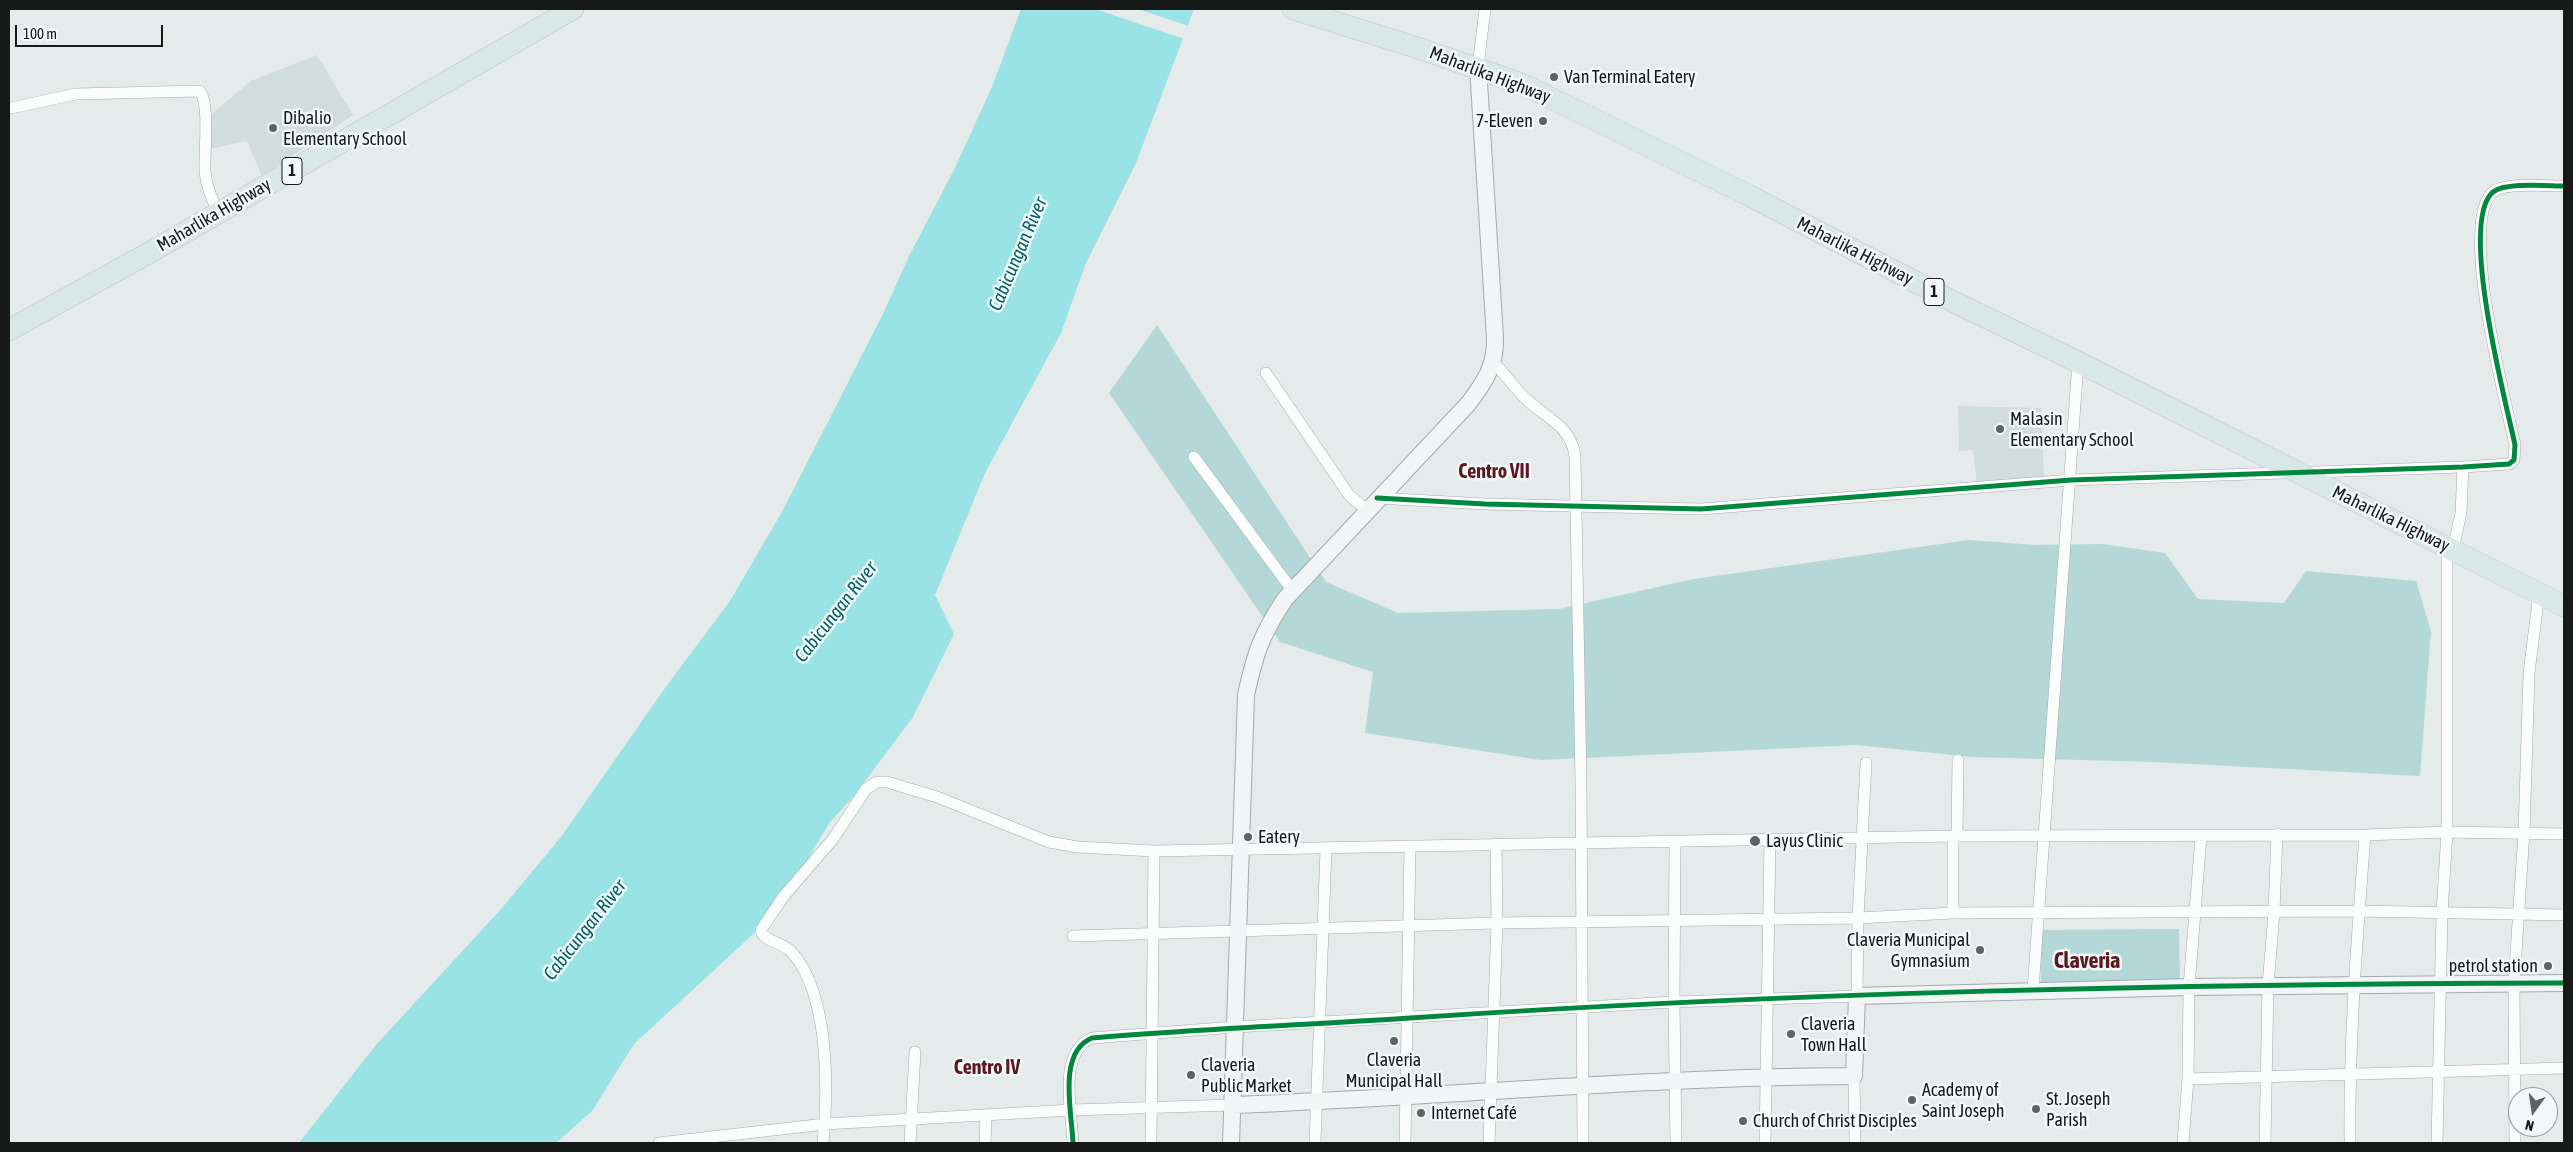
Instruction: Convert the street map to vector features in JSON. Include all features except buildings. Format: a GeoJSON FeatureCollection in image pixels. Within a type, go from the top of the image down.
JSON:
{"type":"FeatureCollection","features":[{"type":"Feature","properties":{"kind":"highway","name":"Maharlika Highway"},"geometry":{"type":"LineString","coordinates":[[9,330],[573,9]]}},
{"type":"Feature","properties":{"kind":"highway","name":"Maharlika Highway"},"geometry":{"type":"LineString","coordinates":[[1293,9],[1478,67],[1522,84],[1748,195],[1954,302],[2078,362],[2564,606]]}},
{"type":"Feature","properties":{"kind":"street"},"geometry":{"type":"LineString","coordinates":[[1231,1143],[1246,695],[1257,649],[1268,624],[1292,590],[1468,404],[1490,374],[1494,363],[1495,338],[1478,67],[1486,9]]}},
{"type":"Feature","properties":{"kind":"street"},"geometry":{"type":"LineString","coordinates":[[10,108],[76,94],[200,91],[206,106],[205,172],[210,194],[218,211]]}},
{"type":"Feature","properties":{"kind":"street"},"geometry":{"type":"LineString","coordinates":[[1266,373],[1349,495],[1372,504],[1720,508],[2071,480],[2463,468],[2510,464],[2513,463],[2516,453],[2491,336],[2481,264],[2480,233],[2486,203],[2489,197],[2498,189],[2564,186]]}},
{"type":"Feature","properties":{"kind":"street"},"geometry":{"type":"LineString","coordinates":[[2032,990],[2045,836],[2078,362]]}},
{"type":"Feature","properties":{"kind":"street"},"geometry":{"type":"LineString","coordinates":[[1494,363],[1527,400],[1560,425],[1570,436],[1575,456],[1582,922],[1583,1143]]}},
{"type":"Feature","properties":{"kind":"street"},"geometry":{"type":"LineString","coordinates":[[1194,457],[1292,590]]}},
{"type":"Feature","properties":{"kind":"street"},"geometry":{"type":"LineString","coordinates":[[2437,1143],[2437,1072],[2442,913],[2447,832],[2450,548],[2461,513],[2463,468]]}},
{"type":"Feature","properties":{"kind":"street"},"geometry":{"type":"LineString","coordinates":[[2515,1143],[2514,983],[2517,915],[2524,832],[2529,673],[2539,593]]}},
{"type":"Feature","properties":{"kind":"street"},"geometry":{"type":"LineString","coordinates":[[1953,914],[1958,760]]}},
{"type":"Feature","properties":{"kind":"street"},"geometry":{"type":"LineString","coordinates":[[1855,1143],[1854,1076],[1858,918],[1866,764]]}},
{"type":"Feature","properties":{"kind":"street"},"geometry":{"type":"LineString","coordinates":[[823,1143],[826,1072],[822,1034],[814,1000],[803,968],[793,953],[782,945],[765,938],[761,930],[783,897],[833,839],[858,799],[872,783],[887,782],[937,797],[1032,836],[1062,845],[1154,851],[1955,836],[2365,835],[2447,832],[2564,834]]}},
{"type":"Feature","properties":{"kind":"street"},"geometry":{"type":"LineString","coordinates":[[2265,1143],[2268,986],[2274,912],[2277,834]]}},
{"type":"Feature","properties":{"kind":"street"},"geometry":{"type":"LineString","coordinates":[[2350,1143],[2349,1074],[2365,835]]}},
{"type":"Feature","properties":{"kind":"street"},"geometry":{"type":"LineString","coordinates":[[2183,1143],[2188,1079],[2189,987],[2201,836]]}},
{"type":"Feature","properties":{"kind":"street"},"geometry":{"type":"LineString","coordinates":[[1764,1143],[1770,840]]}},
{"type":"Feature","properties":{"kind":"street"},"geometry":{"type":"LineString","coordinates":[[1675,842],[1674,1080],[1676,1143]]}},
{"type":"Feature","properties":{"kind":"street"},"geometry":{"type":"LineString","coordinates":[[1489,1143],[1489,1090],[1497,923],[1496,844]]}},
{"type":"Feature","properties":{"kind":"street"},"geometry":{"type":"LineString","coordinates":[[1405,1143],[1405,1095],[1409,1018],[1408,926],[1410,846]]}},
{"type":"Feature","properties":{"kind":"street"},"geometry":{"type":"LineString","coordinates":[[1315,1143],[1326,849]]}},
{"type":"Feature","properties":{"kind":"street"},"geometry":{"type":"LineString","coordinates":[[1151,1143],[1154,851]]}},
{"type":"Feature","properties":{"kind":"street"},"geometry":{"type":"LineString","coordinates":[[1072,936],[1497,923],[1768,920],[1953,914],[2359,911],[2564,915]]}},
{"type":"Feature","properties":{"kind":"street"},"geometry":{"type":"LineString","coordinates":[[1073,1143],[1070,1070],[1074,1056],[1081,1045],[1092,1038],[1235,1027],[1766,997],[2189,987],[2564,983]]}},
{"type":"Feature","properties":{"kind":"street"},"geometry":{"type":"LineString","coordinates":[[910,1143],[916,1052]]}},
{"type":"Feature","properties":{"kind":"street"},"geometry":{"type":"LineString","coordinates":[[2188,1079],[2564,1068]]}},
{"type":"Feature","properties":{"kind":"street"},"geometry":{"type":"LineString","coordinates":[[659,1143],[912,1119],[1072,1110],[1316,1102],[1583,1084],[1674,1080],[1766,1076],[1854,1076]]}},
{"type":"Feature","properties":{"kind":"street"},"geometry":{"type":"LineString","coordinates":[[985,1143],[986,1115]]}},
{"type":"Feature","properties":{"kind":"street"},"geometry":{"type":"LineString","coordinates":[[819,1143],[824,1127]]}},
{"type":"Feature","properties":{"kind":"shaded area","name":"Dibalio Elementary School"},"geometry":{"type":"Polygon","coordinates":[[[317,55],[353,115],[262,176],[247,141],[210,149],[212,114],[251,81],[317,55]]]}},
{"type":"Feature","properties":{"kind":"shaded area"},"geometry":{"type":"Polygon","coordinates":[[[1157,325],[1326,582],[1398,613],[1559,609],[1694,579],[1969,540],[2035,545],[2102,544],[2165,553],[2198,599],[2284,603],[2306,571],[2416,581],[2431,631],[2420,776],[2155,762],[1972,757],[1857,745],[1541,760],[1365,733],[1373,672],[1280,642],[1109,393],[1157,325]]]}},
{"type":"Feature","properties":{"kind":"shaded area","name":"Malasin Elementary School"},"geometry":{"type":"Polygon","coordinates":[[[1958,406],[2041,408],[2044,477],[1977,483],[1973,450],[1959,451],[1958,406]]]}},
{"type":"Feature","properties":{"kind":"shaded area"},"geometry":{"type":"Polygon","coordinates":[[[2179,929],[2180,982],[2041,983],[2040,930],[2179,929]]]}},
{"type":"Feature","properties":{"kind":"water","name":"Cabicungan River"},"geometry":{"type":"Polygon","coordinates":[[[1021,9],[1194,9],[1136,163],[1086,263],[1061,333],[985,473],[935,595],[954,634],[913,717],[854,796],[830,822],[776,913],[634,1044],[592,1111],[556,1143],[299,1143],[376,1045],[502,908],[561,837],[665,688],[730,601],[783,510],[884,312],[909,256],[954,170],[992,87],[1021,9]]]}},
{"type":"Feature","properties":{"kind":"pier"},"geometry":{"type":"Polygon","coordinates":[[[1095,9],[1138,9],[1189,26],[1184,39],[1095,9]]]}},
{"type":"Feature","properties":{"kind":"cycle path"},"geometry":{"type":"LineString","coordinates":[[1377,498],[1485,504],[1701,509],[2071,480],[2509,464],[2514,460],[2515,445],[2495,354],[2482,274],[2480,238],[2484,210],[2493,192],[2499,189],[2538,185],[2564,186]]}},
{"type":"Feature","properties":{"kind":"cycle path"},"geometry":{"type":"LineString","coordinates":[[1073,1143],[1069,1100],[1070,1069],[1074,1056],[1081,1045],[1092,1038],[1554,1009],[1842,996],[2275,985],[2564,983]]}},
{"type":"Feature","properties":{"kind":"place","name":"Van Terminal Eatery"},"geometry":{"type":"Point","coordinates":[1554,77]}},
{"type":"Feature","properties":{"kind":"place","name":"7-Eleven"},"geometry":{"type":"Point","coordinates":[1543,121]}},
{"type":"Feature","properties":{"kind":"place","name":"Dibalio Elementary School"},"geometry":{"type":"Point","coordinates":[273,128]}},
{"type":"Feature","properties":{"kind":"place","name":"Malasin Elementary School"},"geometry":{"type":"Point","coordinates":[2000,429]}},
{"type":"Feature","properties":{"kind":"place","name":"Eatery"},"geometry":{"type":"Point","coordinates":[1248,837]}},
{"type":"Feature","properties":{"kind":"place","name":"Layus Clinic"},"geometry":{"type":"Point","coordinates":[1755,841]}},
{"type":"Feature","properties":{"kind":"place","name":"Claveria Municipal Gymnasium"},"geometry":{"type":"Point","coordinates":[1980,950]}},
{"type":"Feature","properties":{"kind":"place","name":"petrol station"},"geometry":{"type":"Point","coordinates":[2548,966]}},
{"type":"Feature","properties":{"kind":"place","name":"Claveria Town Hall"},"geometry":{"type":"Point","coordinates":[1791,1034]}},
{"type":"Feature","properties":{"kind":"place","name":"Claveria Municipal Hall"},"geometry":{"type":"Point","coordinates":[1394,1041]}},
{"type":"Feature","properties":{"kind":"place","name":"Claveria Public Market"},"geometry":{"type":"Point","coordinates":[1191,1075]}},
{"type":"Feature","properties":{"kind":"place","name":"Academy of Saint Joseph"},"geometry":{"type":"Point","coordinates":[1912,1100]}},
{"type":"Feature","properties":{"kind":"place","name":"St. Joseph Parish"},"geometry":{"type":"Point","coordinates":[2036,1109]}},
{"type":"Feature","properties":{"kind":"place","name":"Internet Café"},"geometry":{"type":"Point","coordinates":[1421,1113]}},
{"type":"Feature","properties":{"kind":"place","name":"Church of Christ Disciples"},"geometry":{"type":"Point","coordinates":[1743,1121]}},
{"type":"Feature","properties":{"kind":"district","name":"Centro VII"},"geometry":{"type":"Point","coordinates":[1494,472]}},
{"type":"Feature","properties":{"kind":"district","name":"Claveria"},"geometry":{"type":"Point","coordinates":[2087,961]}},
{"type":"Feature","properties":{"kind":"district","name":"Centro IV"},"geometry":{"type":"Point","coordinates":[987,1068]}}]}
